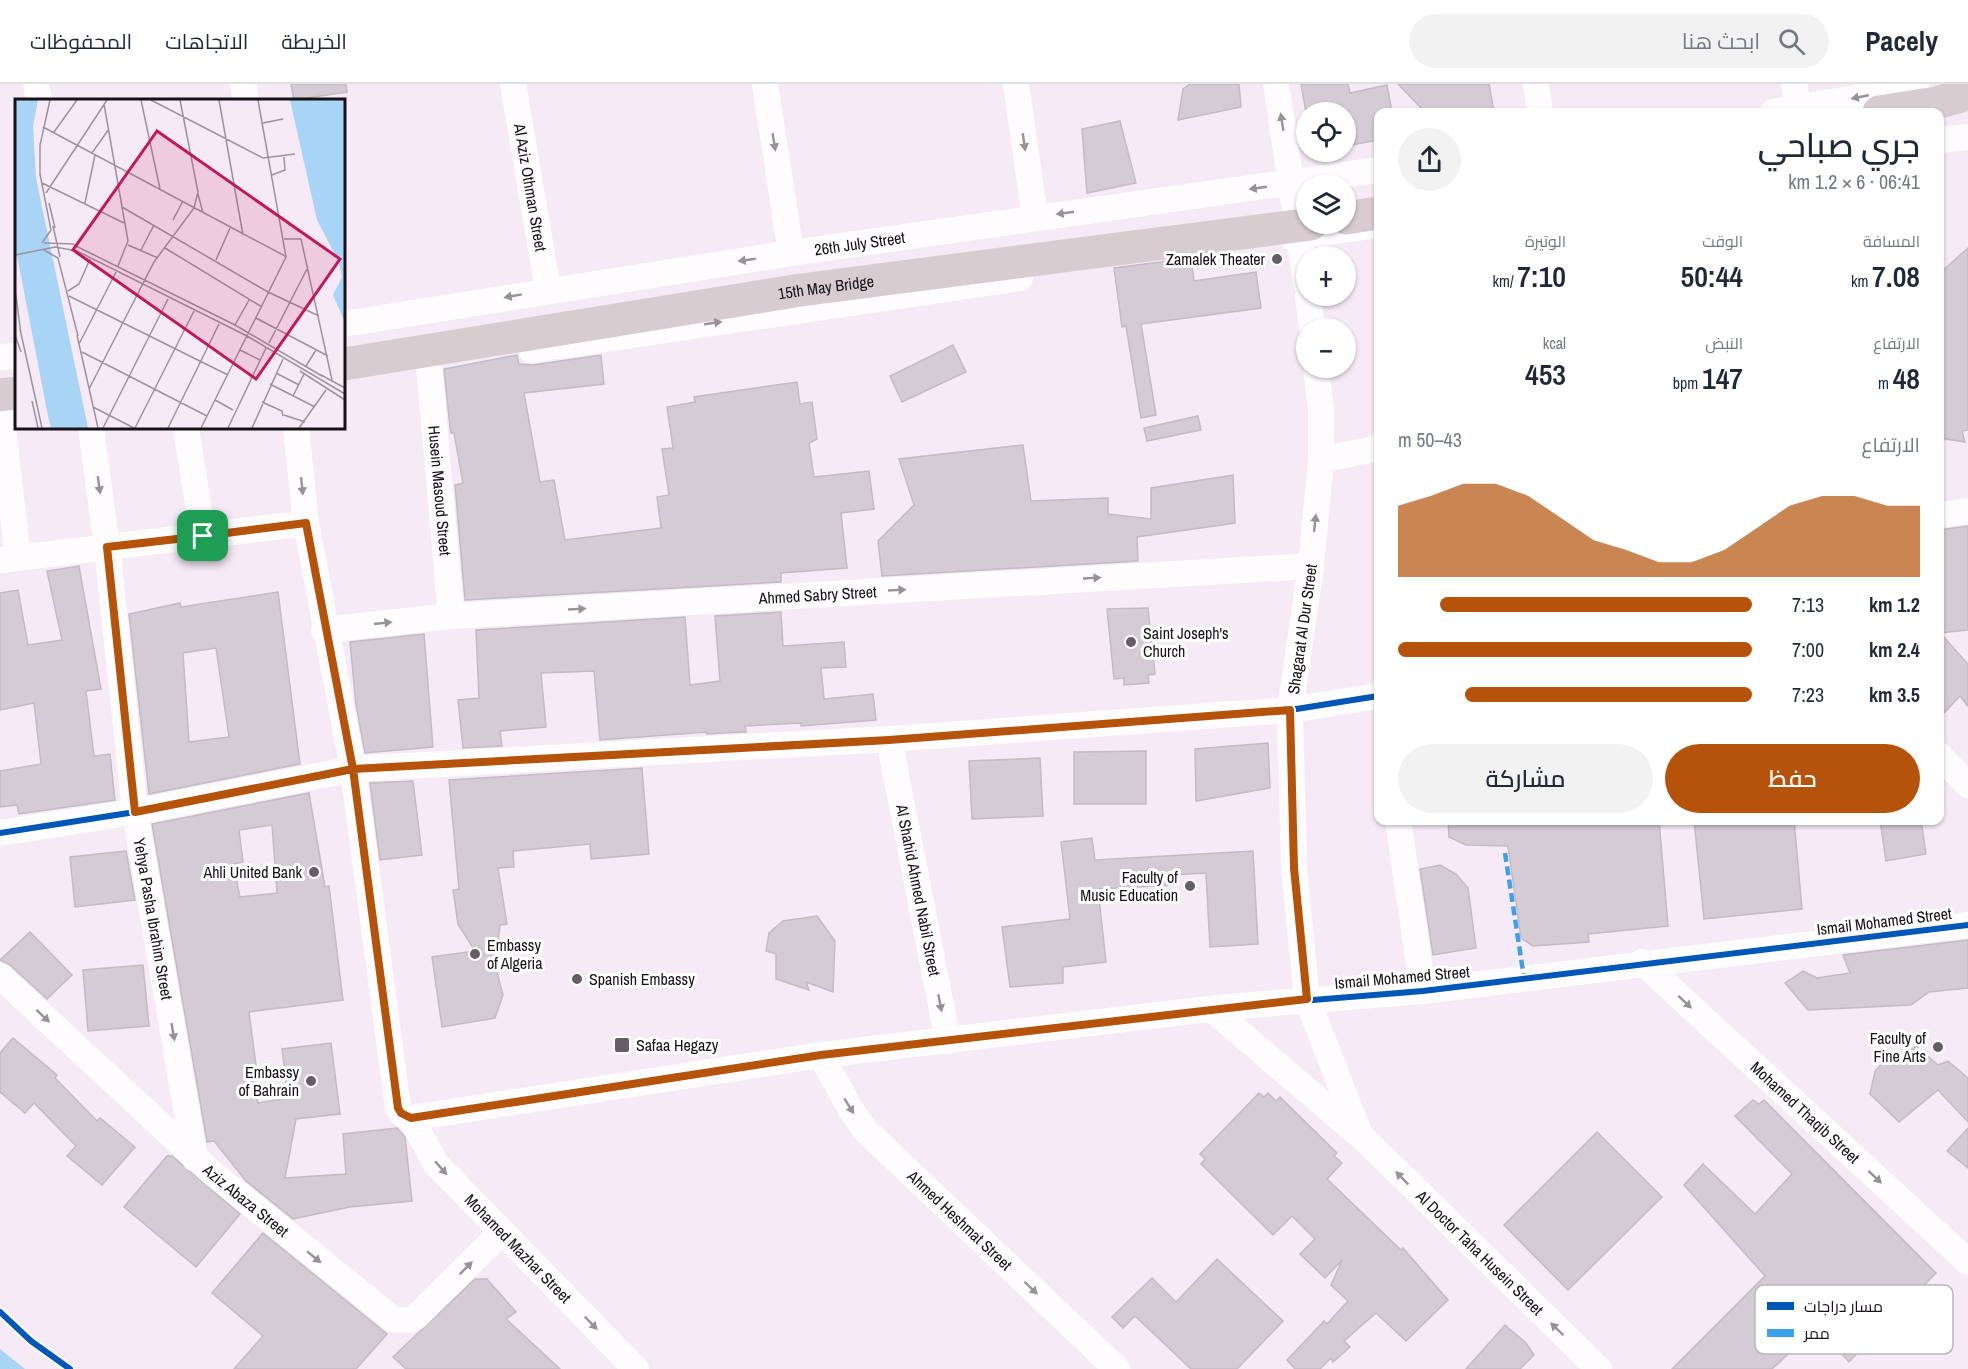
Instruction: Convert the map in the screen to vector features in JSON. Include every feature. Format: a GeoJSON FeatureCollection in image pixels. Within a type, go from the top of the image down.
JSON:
{"type":"FeatureCollection","features":[{"type":"Feature","properties":{"kind":"highway"},"geometry":{"type":"LineString","coordinates":[[1905,108],[1936,103],[1968,94]]}},
{"type":"Feature","properties":{"kind":"highway"},"geometry":{"type":"LineString","coordinates":[[1944,121],[1968,115]]}},
{"type":"Feature","properties":{"kind":"highway","name":"15th May Bridge"},"geometry":{"type":"LineString","coordinates":[[345,342],[1296,193]]}},
{"type":"Feature","properties":{"kind":"highway"},"geometry":{"type":"LineString","coordinates":[[1356,196],[1374,194]]}},
{"type":"Feature","properties":{"kind":"highway"},"geometry":{"type":"LineString","coordinates":[[1356,216],[1374,214]]}},
{"type":"Feature","properties":{"kind":"highway","name":"15th May Bridge"},"geometry":{"type":"LineString","coordinates":[[345,364],[801,290],[1296,231]]}},
{"type":"Feature","properties":{"kind":"highway"},"geometry":{"type":"LineString","coordinates":[[0,374],[15,373]]}},
{"type":"Feature","properties":{"kind":"street"},"geometry":{"type":"LineString","coordinates":[[36,84],[39,99]]}},
{"type":"Feature","properties":{"kind":"street"},"geometry":{"type":"LineString","coordinates":[[243,84],[246,99]]}},
{"type":"Feature","properties":{"kind":"street","name":"Al Aziz Othman Street"},"geometry":{"type":"LineString","coordinates":[[513,84],[548,290]]}},
{"type":"Feature","properties":{"kind":"street"},"geometry":{"type":"LineString","coordinates":[[765,84],[791,254]]}},
{"type":"Feature","properties":{"kind":"street"},"geometry":{"type":"LineString","coordinates":[[1016,84],[1035,217]]}},
{"type":"Feature","properties":{"kind":"street"},"geometry":{"type":"LineString","coordinates":[[1276,84],[1296,179]]}},
{"type":"Feature","properties":{"kind":"street"},"geometry":{"type":"LineString","coordinates":[[1536,84],[1539,108]]}},
{"type":"Feature","properties":{"kind":"street"},"geometry":{"type":"LineString","coordinates":[[1779,108],[1796,96],[1917,84]]}},
{"type":"Feature","properties":{"kind":"street"},"geometry":{"type":"LineString","coordinates":[[1944,139],[1968,136]]}},
{"type":"Feature","properties":{"kind":"street","name":"26th July Street"},"geometry":{"type":"LineString","coordinates":[[1356,176],[1374,171]]}},
{"type":"Feature","properties":{"kind":"street","name":"26th July Street"},"geometry":{"type":"LineString","coordinates":[[345,324],[548,290],[1035,217],[1296,193]]}},
{"type":"Feature","properties":{"kind":"street"},"geometry":{"type":"LineString","coordinates":[[1356,227],[1374,225]]}},
{"type":"Feature","properties":{"kind":"street"},"geometry":{"type":"LineString","coordinates":[[345,376],[429,365],[1296,232]]}},
{"type":"Feature","properties":{"kind":"street"},"geometry":{"type":"LineString","coordinates":[[0,357],[15,356]]}},
{"type":"Feature","properties":{"kind":"street","name":"Husein Masoud Street"},"geometry":{"type":"LineString","coordinates":[[429,365],[451,616]]}},
{"type":"Feature","properties":{"kind":"street","name":"Shagarat Al Dur Street"},"geometry":{"type":"LineString","coordinates":[[1307,999],[1294,868],[1290,710],[1311,566],[1321,460],[1321,409],[1317,378]]}},
{"type":"Feature","properties":{"kind":"street"},"geometry":{"type":"LineString","coordinates":[[7,403],[9,559],[306,523]]}},
{"type":"Feature","properties":{"kind":"street","name":"Yehya Pasha Ibrahim Street"},"geometry":{"type":"LineString","coordinates":[[91,429],[107,547],[135,812],[195,1159]]}},
{"type":"Feature","properties":{"kind":"street"},"geometry":{"type":"LineString","coordinates":[[186,429],[203,536]]}},
{"type":"Feature","properties":{"kind":"street","name":"Mohamed Mazhar Street"},"geometry":{"type":"LineString","coordinates":[[296,429],[306,523],[324,630],[353,769],[398,1108],[401,1113],[411,1118],[436,1164],[636,1369]]}},
{"type":"Feature","properties":{"kind":"street"},"geometry":{"type":"LineString","coordinates":[[1321,460],[1374,449]]}},
{"type":"Feature","properties":{"kind":"street"},"geometry":{"type":"LineString","coordinates":[[1944,514],[1968,511]]}},
{"type":"Feature","properties":{"kind":"street","name":"Ahmed Sabry Street"},"geometry":{"type":"LineString","coordinates":[[324,630],[451,616],[1311,566]]}},
{"type":"Feature","properties":{"kind":"street"},"geometry":{"type":"LineString","coordinates":[[0,833],[135,812],[353,769],[889,740],[1290,710],[1374,697]]}},
{"type":"Feature","properties":{"kind":"street","name":"Al Shahid Ahmed Nabil Street"},"geometry":{"type":"LineString","coordinates":[[889,740],[948,1041]]}},
{"type":"Feature","properties":{"kind":"street"},"geometry":{"type":"LineString","coordinates":[[1944,760],[1968,784]]}},
{"type":"Feature","properties":{"kind":"street"},"geometry":{"type":"LineString","coordinates":[[1399,825],[1423,991]]}},
{"type":"Feature","properties":{"kind":"street","name":"Ismail Mohamed Street"},"geometry":{"type":"LineString","coordinates":[[411,1118],[821,1055],[1219,1008],[1423,991],[1642,962],[1968,925]]}},
{"type":"Feature","properties":{"kind":"street","name":"Mohamed Thaqib Street"},"geometry":{"type":"LineString","coordinates":[[1642,962],[1968,1262]]}},
{"type":"Feature","properties":{"kind":"street","name":"Aziz Abaza Street"},"geometry":{"type":"LineString","coordinates":[[0,976],[195,1159],[394,1320],[409,1320],[416,1317],[502,1232]]}},
{"type":"Feature","properties":{"kind":"street","name":"Al Doctor Taha Husein Street"},"geometry":{"type":"LineString","coordinates":[[1307,999],[1360,1135]]}},
{"type":"Feature","properties":{"kind":"street","name":"Al Doctor Taha Husein Street"},"geometry":{"type":"LineString","coordinates":[[1219,1008],[1360,1135],[1599,1369]]}},
{"type":"Feature","properties":{"kind":"street","name":"Ahmed Heshmat Street"},"geometry":{"type":"LineString","coordinates":[[821,1055],[851,1110],[865,1130],[1117,1369]]}},
{"type":"Feature","properties":{"kind":"water"},"geometry":{"type":"Polygon","coordinates":[[[0,1349],[25,1369],[0,1369],[0,1349]]]}},
{"type":"Feature","properties":{"kind":"building"},"geometry":{"type":"Polygon","coordinates":[[[291,84],[346,84],[347,92],[294,99],[291,84]]]}},
{"type":"Feature","properties":{"kind":"building"},"geometry":{"type":"Polygon","coordinates":[[[1190,84],[1239,84],[1241,107],[1178,120],[1183,89],[1190,84]]]}},
{"type":"Feature","properties":{"kind":"building"},"geometry":{"type":"Polygon","coordinates":[[[1301,84],[1348,84],[1350,93],[1387,85],[1391,108],[1374,108],[1374,141],[1356,144],[1356,102],[1304,102],[1301,84]]]}},
{"type":"Feature","properties":{"kind":"building"},"geometry":{"type":"Polygon","coordinates":[[[1398,84],[1489,84],[1493,108],[1421,108],[1398,84]]]}},
{"type":"Feature","properties":{"kind":"building"},"geometry":{"type":"Polygon","coordinates":[[[1120,121],[1136,183],[1087,193],[1082,129],[1120,121]]]}},
{"type":"Feature","properties":{"kind":"building"},"geometry":{"type":"Polygon","coordinates":[[[1968,248],[1968,430],[1962,431],[1965,442],[1944,439],[1944,269],[1968,248]]]}},
{"type":"Feature","properties":{"kind":"building"},"geometry":{"type":"Polygon","coordinates":[[[1191,258],[1194,281],[1256,272],[1261,308],[1141,324],[1156,415],[1141,418],[1126,326],[1122,327],[1114,268],[1191,258]]]}},
{"type":"Feature","properties":{"kind":"building"},"geometry":{"type":"Polygon","coordinates":[[[953,345],[966,372],[902,402],[890,376],[953,345]]]}},
{"type":"Feature","properties":{"kind":"building"},"geometry":{"type":"Polygon","coordinates":[[[517,355],[519,364],[533,365],[601,355],[604,384],[524,393],[540,482],[554,480],[565,540],[661,528],[657,497],[669,495],[662,449],[673,448],[667,407],[695,402],[694,397],[797,382],[800,404],[812,402],[817,439],[809,443],[814,477],[869,471],[874,509],[841,513],[847,568],[781,573],[781,582],[465,600],[455,485],[463,483],[454,433],[451,433],[450,427],[444,369],[517,355]]]}},
{"type":"Feature","properties":{"kind":"building"},"geometry":{"type":"Polygon","coordinates":[[[1198,416],[1201,430],[1147,441],[1144,428],[1198,416]]]}},
{"type":"Feature","properties":{"kind":"building"},"geometry":{"type":"Polygon","coordinates":[[[1023,445],[1031,501],[1108,498],[1108,514],[1151,519],[1151,488],[1233,475],[1235,523],[1137,537],[1138,561],[882,576],[878,541],[914,505],[899,459],[1023,445]]]}},
{"type":"Feature","properties":{"kind":"building"},"geometry":{"type":"Polygon","coordinates":[[[1968,526],[1968,630],[1944,633],[1944,529],[1968,526]]]}},
{"type":"Feature","properties":{"kind":"building"},"geometry":{"type":"Polygon","coordinates":[[[79,566],[101,689],[86,691],[94,756],[110,754],[115,800],[19,814],[17,805],[0,807],[0,771],[41,764],[34,703],[0,710],[0,593],[18,590],[28,645],[62,640],[47,571],[79,566]]]}},
{"type":"Feature","properties":{"kind":"building"},"geometry":{"type":"Polygon","coordinates":[[[278,592],[300,764],[149,794],[129,614],[180,603],[181,607],[278,592]],[[216,648],[183,653],[189,742],[229,737],[216,648]]]}},
{"type":"Feature","properties":{"kind":"building","name":"Saint Joseph's Church"},"geometry":{"type":"Polygon","coordinates":[[[1148,608],[1155,674],[1148,675],[1149,683],[1124,685],[1124,678],[1114,679],[1107,609],[1148,608]]]}},
{"type":"Feature","properties":{"kind":"building"},"geometry":{"type":"Polygon","coordinates":[[[781,612],[783,646],[844,642],[846,667],[821,668],[824,699],[873,694],[876,720],[801,726],[801,723],[745,726],[746,732],[707,734],[707,732],[600,740],[594,671],[541,673],[546,727],[500,731],[502,746],[463,748],[458,700],[479,698],[476,630],[685,617],[690,685],[720,681],[715,616],[781,612]]]}},
{"type":"Feature","properties":{"kind":"building"},"geometry":{"type":"Polygon","coordinates":[[[424,634],[433,747],[365,753],[356,705],[350,642],[424,634]]]}},
{"type":"Feature","properties":{"kind":"building"},"geometry":{"type":"Polygon","coordinates":[[[1944,637],[1968,664],[1968,706],[1960,696],[1944,713],[1944,637]]]}},
{"type":"Feature","properties":{"kind":"building"},"geometry":{"type":"Polygon","coordinates":[[[1268,743],[1270,788],[1196,801],[1195,749],[1268,743]]]}},
{"type":"Feature","properties":{"kind":"building"},"geometry":{"type":"Polygon","coordinates":[[[1146,751],[1146,804],[1074,804],[1074,752],[1146,751]]]}},
{"type":"Feature","properties":{"kind":"building"},"geometry":{"type":"Polygon","coordinates":[[[1040,758],[1043,816],[972,819],[969,761],[1040,758]]]}},
{"type":"Feature","properties":{"kind":"building"},"geometry":{"type":"Polygon","coordinates":[[[642,768],[649,854],[591,859],[590,844],[513,851],[514,867],[498,868],[507,924],[500,925],[496,969],[503,995],[495,1018],[442,1027],[432,957],[475,951],[458,924],[453,890],[459,889],[449,780],[642,768]]]}},
{"type":"Feature","properties":{"kind":"building"},"geometry":{"type":"Polygon","coordinates":[[[413,781],[422,855],[380,860],[370,783],[413,781]]]}},
{"type":"Feature","properties":{"kind":"building"},"geometry":{"type":"Polygon","coordinates":[[[309,793],[325,887],[329,886],[343,1000],[249,1012],[256,1065],[251,1066],[258,1103],[288,1098],[282,1049],[331,1043],[340,1114],[296,1119],[285,1178],[346,1174],[343,1134],[397,1128],[405,1137],[412,1201],[350,1207],[293,1219],[246,1181],[214,1141],[207,1142],[152,824],[309,793]],[[272,825],[239,830],[243,862],[233,864],[240,897],[277,893],[272,825]]]}},
{"type":"Feature","properties":{"kind":"building"},"geometry":{"type":"Polygon","coordinates":[[[1448,825],[1659,825],[1668,926],[1588,934],[1589,942],[1533,946],[1521,938],[1508,846],[1466,845],[1449,837],[1448,825]]]}},
{"type":"Feature","properties":{"kind":"building"},"geometry":{"type":"Polygon","coordinates":[[[1695,825],[1794,825],[1802,909],[1704,919],[1695,825]]]}},
{"type":"Feature","properties":{"kind":"building"},"geometry":{"type":"Polygon","coordinates":[[[1881,825],[1922,825],[1926,854],[1886,861],[1881,825]]]}},
{"type":"Feature","properties":{"kind":"building"},"geometry":{"type":"Polygon","coordinates":[[[1092,838],[1095,860],[1253,851],[1258,944],[1210,947],[1206,873],[1171,875],[1172,885],[1098,889],[1106,962],[1063,967],[1063,983],[1010,987],[1002,927],[1070,919],[1061,842],[1092,838]]]}},
{"type":"Feature","properties":{"kind":"building"},"geometry":{"type":"Polygon","coordinates":[[[126,851],[135,900],[75,907],[70,857],[126,851]]]}},
{"type":"Feature","properties":{"kind":"building"},"geometry":{"type":"Polygon","coordinates":[[[1440,865],[1456,874],[1468,888],[1476,948],[1433,955],[1420,869],[1440,865]]]}},
{"type":"Feature","properties":{"kind":"building"},"geometry":{"type":"Polygon","coordinates":[[[817,916],[835,941],[833,992],[806,982],[809,990],[776,979],[776,954],[766,951],[769,933],[783,921],[817,916]]]}},
{"type":"Feature","properties":{"kind":"building"},"geometry":{"type":"Polygon","coordinates":[[[30,932],[72,975],[47,999],[10,965],[0,960],[30,932]]]}},
{"type":"Feature","properties":{"kind":"building"},"geometry":{"type":"Polygon","coordinates":[[[1968,940],[1968,988],[1929,992],[1911,1005],[1808,1010],[1785,983],[1803,971],[1817,978],[1850,973],[1843,955],[1968,940]]]}},
{"type":"Feature","properties":{"kind":"building"},"geometry":{"type":"Polygon","coordinates":[[[143,965],[149,1026],[88,1031],[83,970],[143,965]]]}},
{"type":"Feature","properties":{"kind":"building"},"geometry":{"type":"Polygon","coordinates":[[[13,1038],[57,1075],[55,1078],[97,1121],[100,1118],[135,1147],[102,1185],[67,1156],[76,1146],[34,1103],[25,1113],[0,1092],[0,1053],[13,1038]]]}},
{"type":"Feature","properties":{"kind":"building"},"geometry":{"type":"Polygon","coordinates":[[[1916,1046],[1938,1065],[1948,1061],[1968,1078],[1968,1122],[1938,1090],[1899,1122],[1870,1094],[1875,1071],[1886,1059],[1893,1065],[1916,1046]]]}},
{"type":"Feature","properties":{"kind":"building"},"geometry":{"type":"Polygon","coordinates":[[[1259,1093],[1264,1097],[1268,1093],[1276,1101],[1280,1097],[1337,1153],[1334,1156],[1342,1163],[1327,1179],[1401,1250],[1403,1248],[1448,1300],[1406,1341],[1376,1313],[1344,1341],[1350,1347],[1333,1362],[1331,1358],[1320,1369],[1295,1369],[1287,1360],[1324,1321],[1327,1324],[1348,1301],[1331,1285],[1342,1260],[1325,1278],[1300,1254],[1315,1239],[1292,1216],[1273,1235],[1201,1164],[1205,1159],[1200,1154],[1259,1093]]]}},
{"type":"Feature","properties":{"kind":"building"},"geometry":{"type":"Polygon","coordinates":[[[1753,1100],[1759,1104],[1764,1100],[1936,1273],[1924,1285],[1756,1285],[1765,1276],[1684,1185],[1703,1164],[1755,1214],[1792,1174],[1735,1116],[1753,1100]]]}},
{"type":"Feature","properties":{"kind":"building"},"geometry":{"type":"Polygon","coordinates":[[[1968,1128],[1968,1168],[1947,1151],[1968,1128]]]}},
{"type":"Feature","properties":{"kind":"building"},"geometry":{"type":"Polygon","coordinates":[[[1597,1132],[1662,1197],[1568,1290],[1504,1225],[1597,1132]]]}},
{"type":"Feature","properties":{"kind":"building"},"geometry":{"type":"Polygon","coordinates":[[[167,1156],[172,1156],[240,1214],[196,1267],[124,1207],[167,1156]]]}},
{"type":"Feature","properties":{"kind":"building"},"geometry":{"type":"Polygon","coordinates":[[[263,1233],[387,1334],[356,1369],[234,1369],[263,1336],[212,1293],[263,1233]]]}},
{"type":"Feature","properties":{"kind":"building"},"geometry":{"type":"Polygon","coordinates":[[[1217,1259],[1283,1321],[1237,1369],[1191,1369],[1135,1316],[1123,1328],[1112,1317],[1152,1278],[1176,1302],[1217,1259]]]}},
{"type":"Feature","properties":{"kind":"building"},"geometry":{"type":"Polygon","coordinates":[[[475,1279],[487,1279],[516,1312],[506,1319],[560,1369],[406,1369],[393,1357],[475,1279]]]}},
{"type":"Feature","properties":{"kind":"building"},"geometry":{"type":"Polygon","coordinates":[[[1755,1286],[1755,1354],[1788,1354],[1772,1369],[1672,1369],[1755,1286]]]}},
{"type":"Feature","properties":{"kind":"building"},"geometry":{"type":"Polygon","coordinates":[[[1505,1325],[1526,1343],[1534,1355],[1520,1369],[1466,1369],[1505,1325]]]}},
{"type":"Feature","properties":{"kind":"building"},"geometry":{"type":"Polygon","coordinates":[[[1842,1354],[1857,1354],[1849,1362],[1842,1354]]]}},
{"type":"Feature","properties":{"kind":"marked path"},"geometry":{"type":"LineString","coordinates":[[1505,853],[1524,978]]}},
{"type":"Feature","properties":{"kind":"cycle path"},"geometry":{"type":"LineString","coordinates":[[0,833],[135,812],[353,769],[889,739],[1290,710],[1374,697]]}},
{"type":"Feature","properties":{"kind":"cycle path"},"geometry":{"type":"LineString","coordinates":[[411,1118],[821,1055],[1226,1007],[1423,991],[1968,925]]}},
{"type":"Feature","properties":{"kind":"cycle path"},"geometry":{"type":"LineString","coordinates":[[0,1312],[31,1341],[70,1369]]}},
{"type":"Feature","properties":{"kind":"place","name":"Zamalek Theater"},"geometry":{"type":"Point","coordinates":[1277,259]}},
{"type":"Feature","properties":{"kind":"place","name":"Saint Joseph's Church"},"geometry":{"type":"Point","coordinates":[1131,642]}},
{"type":"Feature","properties":{"kind":"place","name":"Ahli United Bank"},"geometry":{"type":"Point","coordinates":[314,872]}},
{"type":"Feature","properties":{"kind":"place","name":"Faculty of Music Education"},"geometry":{"type":"Point","coordinates":[1190,886]}},
{"type":"Feature","properties":{"kind":"place","name":"Embassy of Algeria"},"geometry":{"type":"Point","coordinates":[475,954]}},
{"type":"Feature","properties":{"kind":"place","name":"Spanish Embassy"},"geometry":{"type":"Point","coordinates":[577,979]}},
{"type":"Feature","properties":{"kind":"place","name":"Safaa Hegazy"},"geometry":{"type":"Point","coordinates":[622,1045]}},
{"type":"Feature","properties":{"kind":"place","name":"Faculty of Fine Arts"},"geometry":{"type":"Point","coordinates":[1938,1047]}},
{"type":"Feature","properties":{"kind":"place","name":"Embassy of Bahrain"},"geometry":{"type":"Point","coordinates":[311,1081]}},
{"type":"Feature","properties":{"kind":"route"},"geometry":{"type":"LineString","coordinates":[[203,536],[107,547],[135,812],[353,769],[889,740],[1290,710],[1294,868],[1307,999],[1212,1008],[821,1055],[411,1118],[401,1113],[398,1108],[353,769],[324,630],[306,523],[203,536]]}}]}
